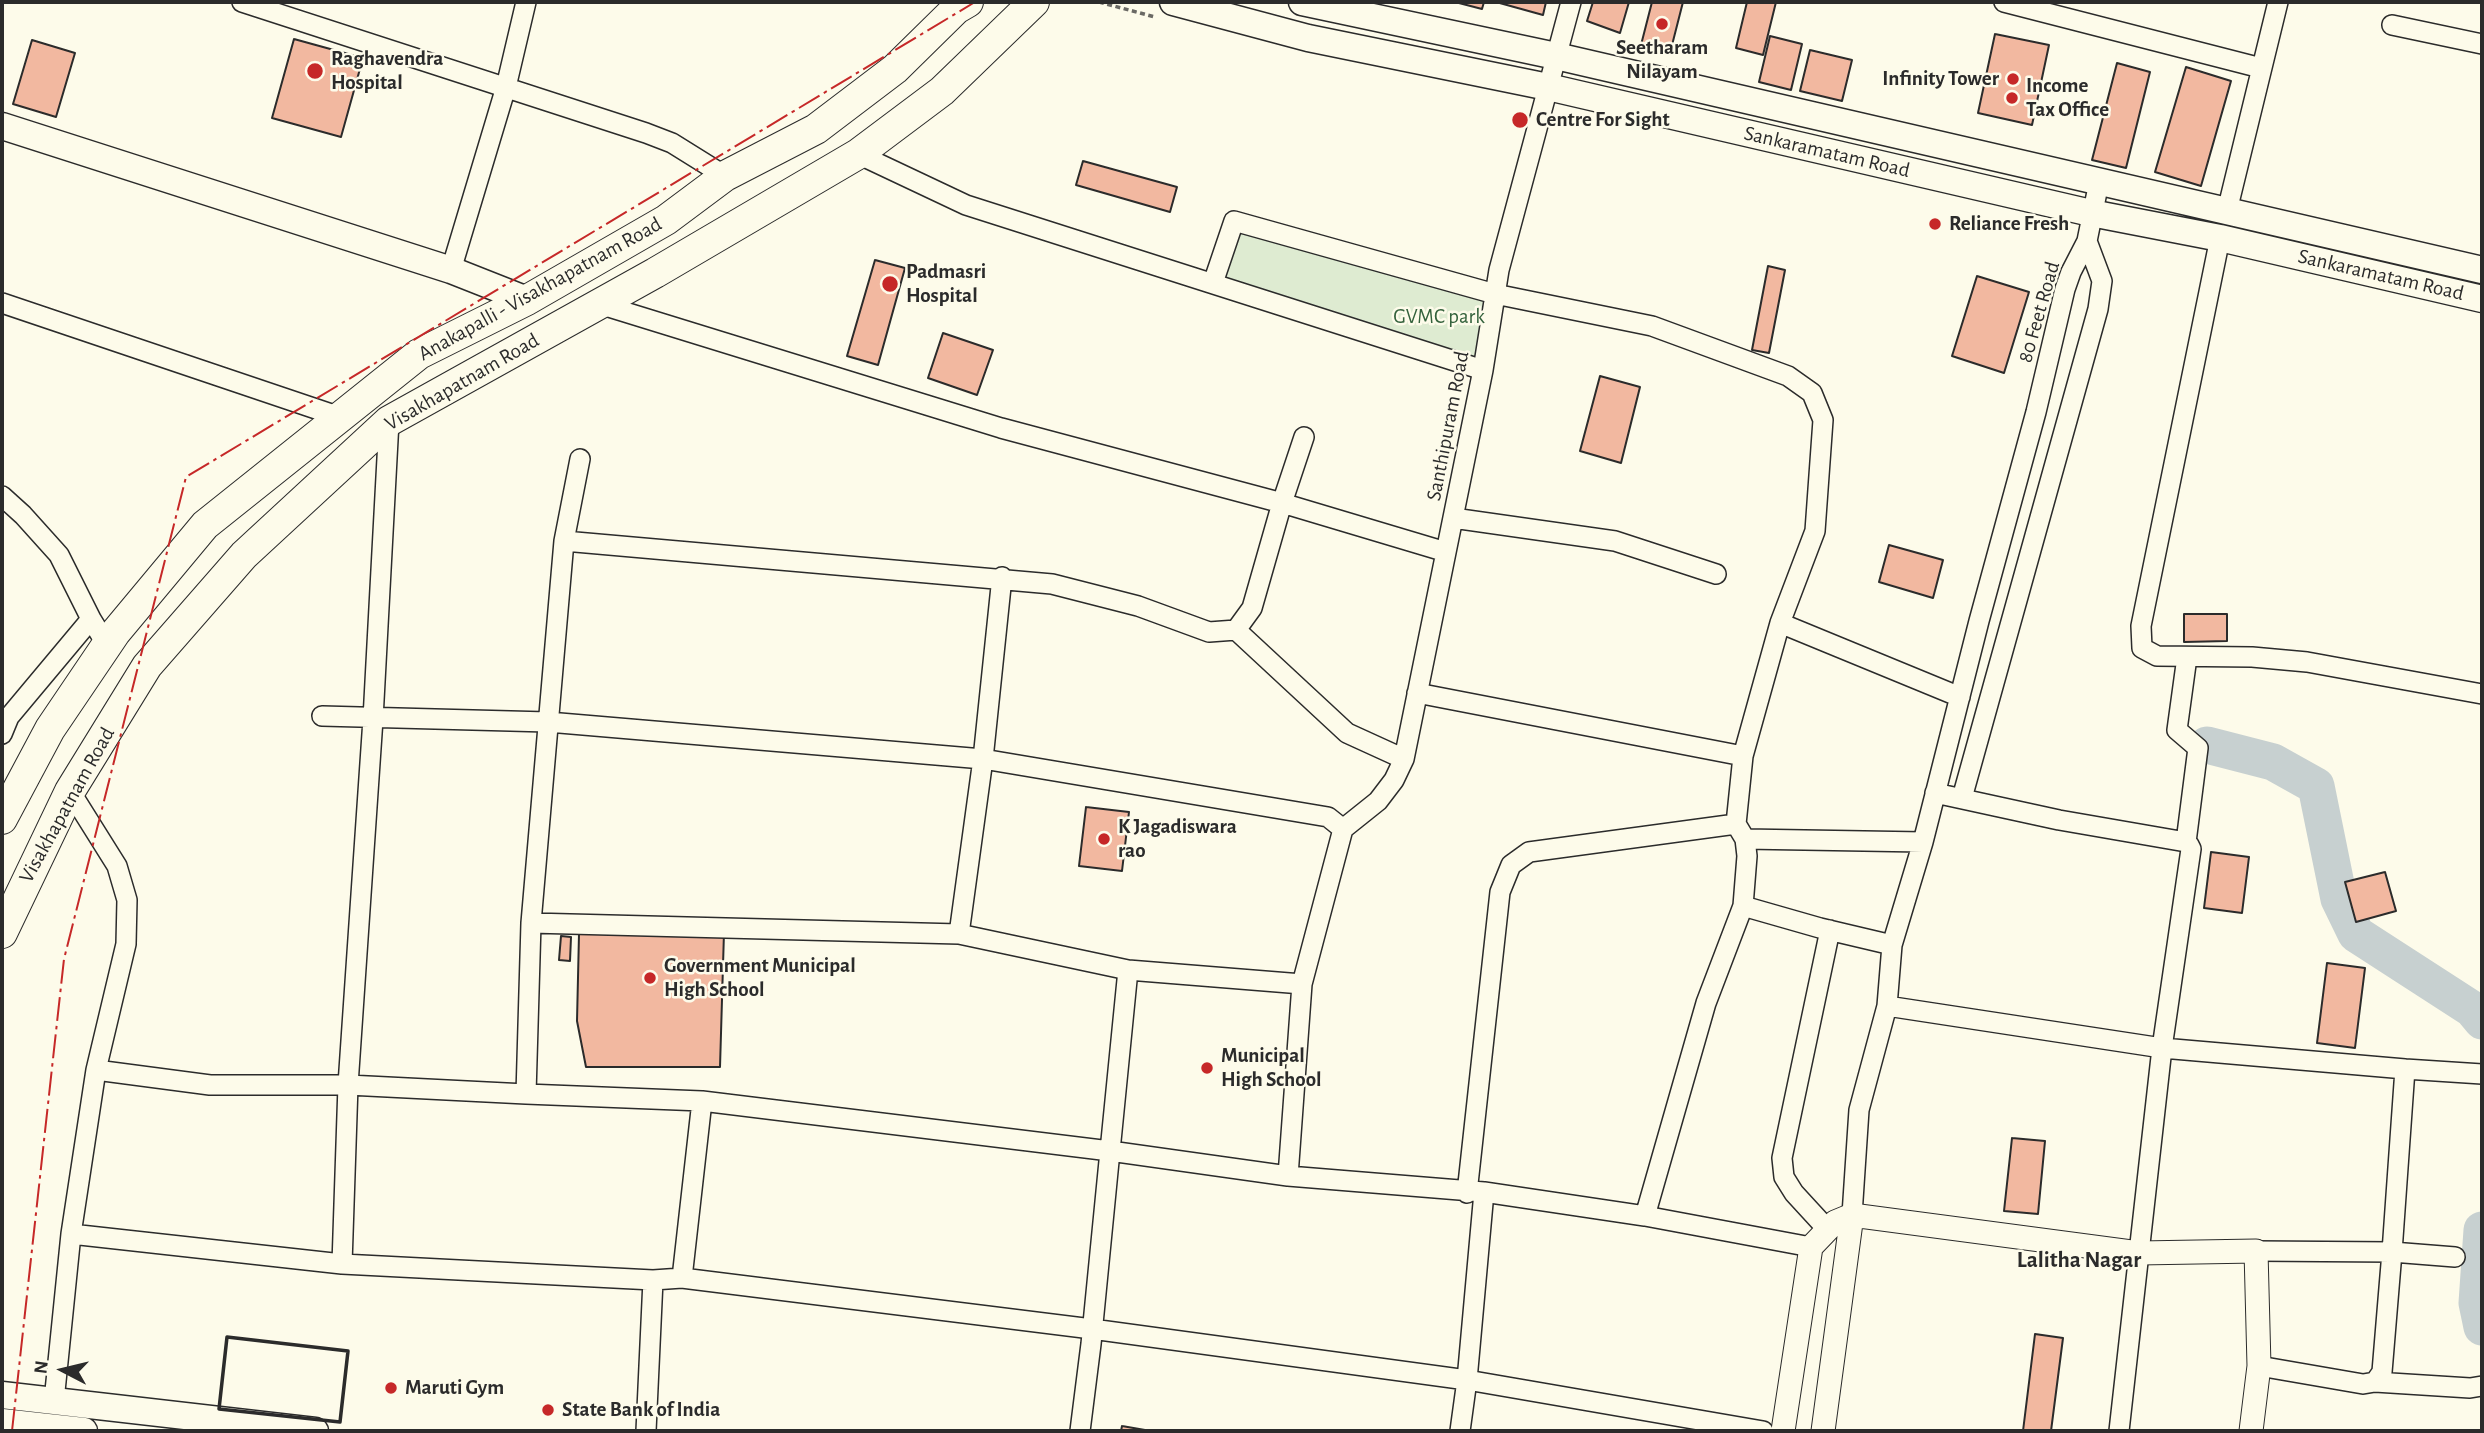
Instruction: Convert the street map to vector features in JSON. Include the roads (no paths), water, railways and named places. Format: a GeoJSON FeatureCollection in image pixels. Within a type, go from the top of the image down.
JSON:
{"type":"FeatureCollection","features":[{"type":"Feature","properties":{"kind":"main road","name":"Visakhapatnam Road"},"geometry":{"type":"LineString","coordinates":[[2,933],[69,791],[147,666],[244,555],[389,421],[600,304],[858,154],[942,92],[1034,2]]}},
{"type":"Feature","properties":{"kind":"main road","name":"Sankaramatam Road"},"geometry":{"type":"LineString","coordinates":[[1173,2],[1308,38],[1548,87],[2091,213],[2220,238],[2482,299]]}},
{"type":"Feature","properties":{"kind":"main road","name":"Sankaramatam Road"},"geometry":{"type":"LineString","coordinates":[[1314,3],[1556,56],[2482,270]]}},
{"type":"Feature","properties":{"kind":"main road","name":"Anakapalli - Visakhapatnam Road"},"geometry":{"type":"LineString","coordinates":[[2,819],[50,729],[107,645],[205,525],[418,354],[527,300],[666,220],[725,176],[816,129],[895,69],[954,4]]}},
{"type":"Feature","properties":{"kind":"main road"},"geometry":{"type":"LineString","coordinates":[[2,127],[451,270],[527,300]]}},
{"type":"Feature","properties":{"kind":"main road"},"geometry":{"type":"LineString","coordinates":[[2,1395],[315,1431]]}},
{"type":"Feature","properties":{"kind":"main road"},"geometry":{"type":"LineString","coordinates":[[2,1422],[84,1431]]}},
{"type":"Feature","properties":{"kind":"street"},"geometry":{"type":"LineString","coordinates":[[242,2],[672,143],[725,176]]}},
{"type":"Feature","properties":{"kind":"street"},"geometry":{"type":"LineString","coordinates":[[451,270],[506,87],[526,2]]}},
{"type":"Feature","properties":{"kind":"street","name":"Santhipuram Road"},"geometry":{"type":"LineString","coordinates":[[1343,829],[1378,801],[1404,759],[1483,370],[1499,270],[1571,2]]}},
{"type":"Feature","properties":{"kind":"street"},"geometry":{"type":"LineString","coordinates":[[2004,2],[2261,68]]}},
{"type":"Feature","properties":{"kind":"street"},"geometry":{"type":"LineString","coordinates":[[2227,211],[2278,2]]}},
{"type":"Feature","properties":{"kind":"street"},"geometry":{"type":"LineString","coordinates":[[2392,25],[2482,44]]}},
{"type":"Feature","properties":{"kind":"street"},"geometry":{"type":"LineString","coordinates":[[858,154],[966,205],[1483,370]]}},
{"type":"Feature","properties":{"kind":"street"},"geometry":{"type":"LineString","coordinates":[[2087,241],[2099,182]]}},
{"type":"Feature","properties":{"kind":"street"},"geometry":{"type":"LineString","coordinates":[[1213,283],[1234,222],[1495,294],[1652,326],[1788,376],[1812,393],[1823,420],[1815,531],[1780,623],[1743,756],[1740,831],[1747,856],[1743,906],[1706,1003],[1645,1216]]}},
{"type":"Feature","properties":{"kind":"street"},"geometry":{"type":"LineString","coordinates":[[2220,238],[2141,626],[2142,648],[2157,656],[2252,657],[2307,662],[2482,694]]}},
{"type":"Feature","properties":{"kind":"street","name":"80 Feet Road"},"geometry":{"type":"LineString","coordinates":[[1852,1216],[1859,1110],[1887,1006],[1892,945],[1923,842],[2036,412],[2065,289],[2087,241]]}},
{"type":"Feature","properties":{"kind":"street","name":"80 Feet Road"},"geometry":{"type":"LineString","coordinates":[[1962,797],[2098,309],[2102,281],[2087,241]]}},
{"type":"Feature","properties":{"kind":"street"},"geometry":{"type":"LineString","coordinates":[[2,303],[340,417]]}},
{"type":"Feature","properties":{"kind":"street"},"geometry":{"type":"LineString","coordinates":[[600,304],[1001,428],[1282,503],[1446,552]]}},
{"type":"Feature","properties":{"kind":"street"},"geometry":{"type":"LineString","coordinates":[[342,1264],[348,1085],[373,719],[389,421]]}},
{"type":"Feature","properties":{"kind":"street"},"geometry":{"type":"LineString","coordinates":[[1236,630],[1252,608],[1304,437]]}},
{"type":"Feature","properties":{"kind":"street"},"geometry":{"type":"LineString","coordinates":[[526,1094],[530,923],[565,541],[580,459]]}},
{"type":"Feature","properties":{"kind":"street"},"geometry":{"type":"LineString","coordinates":[[2,496],[23,514],[59,555],[107,645]]}},
{"type":"Feature","properties":{"kind":"street"},"geometry":{"type":"LineString","coordinates":[[1453,518],[1615,541],[1716,574]]}},
{"type":"Feature","properties":{"kind":"street"},"geometry":{"type":"LineString","coordinates":[[565,541],[1052,584],[1138,606],[1209,632],[1236,630],[1347,733],[1404,759]]}},
{"type":"Feature","properties":{"kind":"street"},"geometry":{"type":"LineString","coordinates":[[959,934],[983,759],[1002,578]]}},
{"type":"Feature","properties":{"kind":"street"},"geometry":{"type":"LineString","coordinates":[[3,729],[9,717],[91,619]]}},
{"type":"Feature","properties":{"kind":"street"},"geometry":{"type":"LineString","coordinates":[[1780,623],[1959,697]]}},
{"type":"Feature","properties":{"kind":"street"},"geometry":{"type":"LineString","coordinates":[[2119,1431],[2162,1048],[2191,849],[2186,842],[2198,748],[2177,730],[2187,657]]}},
{"type":"Feature","properties":{"kind":"street"},"geometry":{"type":"LineString","coordinates":[[1418,693],[1743,756]]}},
{"type":"Feature","properties":{"kind":"street"},"geometry":{"type":"LineString","coordinates":[[322,716],[548,722],[983,759],[1328,817],[1343,829],[1302,984],[1288,1176]]}},
{"type":"Feature","properties":{"kind":"street"},"geometry":{"type":"LineString","coordinates":[[54,1401],[71,1234],[96,1070],[126,944],[127,900],[117,866],[69,791]]}},
{"type":"Feature","properties":{"kind":"street"},"geometry":{"type":"LineString","coordinates":[[1935,793],[2059,820],[2186,842]]}},
{"type":"Feature","properties":{"kind":"street"},"geometry":{"type":"LineString","coordinates":[[1460,1431],[1467,1380],[1476,1193],[1500,891],[1511,865],[1529,852],[1740,831],[1923,842]]}},
{"type":"Feature","properties":{"kind":"street"},"geometry":{"type":"LineString","coordinates":[[1743,906],[1892,945]]}},
{"type":"Feature","properties":{"kind":"street"},"geometry":{"type":"LineString","coordinates":[[530,923],[959,934],[1128,970],[1302,984]]}},
{"type":"Feature","properties":{"kind":"street"},"geometry":{"type":"LineString","coordinates":[[1828,1230],[1789,1185],[1784,1177],[1782,1158],[1829,930]]}},
{"type":"Feature","properties":{"kind":"street"},"geometry":{"type":"LineString","coordinates":[[1080,1431],[1128,970]]}},
{"type":"Feature","properties":{"kind":"street"},"geometry":{"type":"LineString","coordinates":[[1887,1006],[2162,1048],[2482,1074]]}},
{"type":"Feature","properties":{"kind":"street"},"geometry":{"type":"LineString","coordinates":[[2375,1382],[2382,1372],[2405,1069]]}},
{"type":"Feature","properties":{"kind":"street"},"geometry":{"type":"LineString","coordinates":[[96,1070],[210,1084],[348,1085],[702,1101],[1110,1151],[1288,1176],[1476,1193],[1645,1216],[1811,1247]]}},
{"type":"Feature","properties":{"kind":"street"},"geometry":{"type":"LineString","coordinates":[[682,1278],[702,1101]]}},
{"type":"Feature","properties":{"kind":"street"},"geometry":{"type":"LineString","coordinates":[[1823,1431],[1852,1216]]}},
{"type":"Feature","properties":{"kind":"street"},"geometry":{"type":"LineString","coordinates":[[1783,1431],[1811,1247],[1835,1222],[1852,1216],[2139,1253],[2392,1252],[2455,1257]]}},
{"type":"Feature","properties":{"kind":"street"},"geometry":{"type":"LineString","coordinates":[[71,1234],[342,1264],[653,1280],[682,1278],[1092,1329],[1467,1380],[1763,1431]]}},
{"type":"Feature","properties":{"kind":"street"},"geometry":{"type":"LineString","coordinates":[[2251,1431],[2259,1366],[2256,1251]]}},
{"type":"Feature","properties":{"kind":"street"},"geometry":{"type":"LineString","coordinates":[[646,1431],[653,1280]]}},
{"type":"Feature","properties":{"kind":"street"},"geometry":{"type":"LineString","coordinates":[[2259,1366],[2363,1384],[2375,1382],[2476,1387]]}},
{"type":"Feature","properties":{"kind":"waterway"},"geometry":{"type":"LineString","coordinates":[[2207,745],[2273,762],[2316,786],[2339,899],[2356,934],[2472,1009],[2482,1021]]}},
{"type":"Feature","properties":{"kind":"waterway"},"geometry":{"type":"LineString","coordinates":[[2482,1230],[2477,1303],[2482,1327]]}},
{"type":"Feature","properties":{"kind":"place","name":"Seetharam Nilayam"},"geometry":{"type":"Point","coordinates":[1662,24]}},
{"type":"Feature","properties":{"kind":"place","name":"Raghavendra Hospital"},"geometry":{"type":"Point","coordinates":[315,71]}},
{"type":"Feature","properties":{"kind":"place","name":"Infinity Tower"},"geometry":{"type":"Point","coordinates":[2013,79]}},
{"type":"Feature","properties":{"kind":"place","name":"Income Tax Office"},"geometry":{"type":"Point","coordinates":[2012,98]}},
{"type":"Feature","properties":{"kind":"place","name":"Centre For Sight"},"geometry":{"type":"Point","coordinates":[1520,120]}},
{"type":"Feature","properties":{"kind":"place","name":"Reliance Fresh"},"geometry":{"type":"Point","coordinates":[1935,224]}},
{"type":"Feature","properties":{"kind":"place","name":"Padmasri Hospital"},"geometry":{"type":"Point","coordinates":[890,284]}},
{"type":"Feature","properties":{"kind":"place","name":"K Jagadiswara rao"},"geometry":{"type":"Point","coordinates":[1104,839]}},
{"type":"Feature","properties":{"kind":"place","name":"Government Municipal High School"},"geometry":{"type":"Point","coordinates":[650,978]}},
{"type":"Feature","properties":{"kind":"place","name":"Municipal High School"},"geometry":{"type":"Point","coordinates":[1207,1068]}},
{"type":"Feature","properties":{"kind":"place","name":"Maruti Gym"},"geometry":{"type":"Point","coordinates":[391,1388]}},
{"type":"Feature","properties":{"kind":"place","name":"State Bank of India"},"geometry":{"type":"Point","coordinates":[548,1410]}},
{"type":"Feature","properties":{"kind":"district","name":"Lalitha Nagar"},"geometry":{"type":"Point","coordinates":[2079,1260]}},
{"type":"Feature","properties":{"kind":"park label","name":"GVMC park"},"geometry":{"type":"Point","coordinates":[1439,317]}}]}
